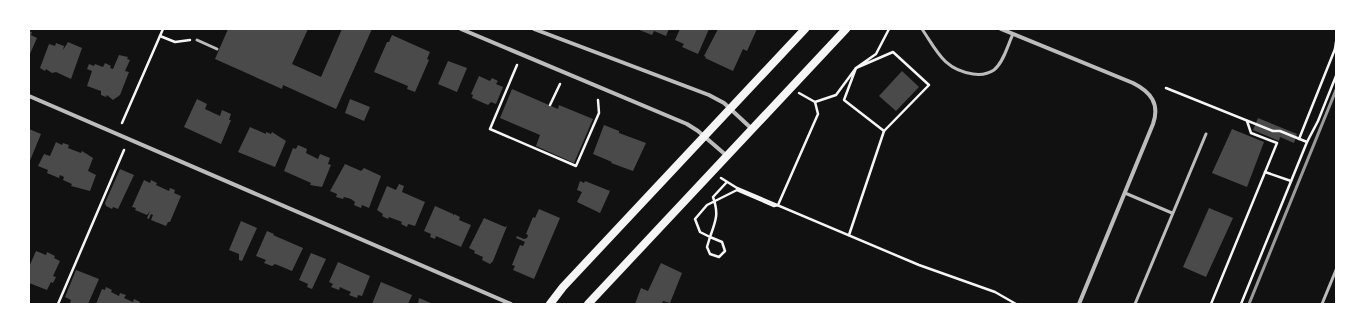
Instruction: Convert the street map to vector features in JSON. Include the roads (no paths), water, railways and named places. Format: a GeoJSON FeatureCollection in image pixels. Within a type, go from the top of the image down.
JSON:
{"type":"FeatureCollection","features":[{"type":"Feature","properties":{"kind":"main road"},"geometry":{"type":"LineString","coordinates":[[550,304],[563,287],[805,29]]}},
{"type":"Feature","properties":{"kind":"main road"},"geometry":{"type":"LineString","coordinates":[[588,304],[846,29]]}},
{"type":"Feature","properties":{"kind":"street"},"geometry":{"type":"LineString","coordinates":[[461,29],[687,124],[704,136],[727,156]]}},
{"type":"Feature","properties":{"kind":"street"},"geometry":{"type":"LineString","coordinates":[[534,29],[709,95],[719,100],[753,129]]}},
{"type":"Feature","properties":{"kind":"street"},"geometry":{"type":"LineString","coordinates":[[1001,29],[1133,83],[1147,91],[1156,104],[1156,113],[1153,124],[1079,304]]}},
{"type":"Feature","properties":{"kind":"street"},"geometry":{"type":"LineString","coordinates":[[29,96],[511,304]]}},
{"type":"Feature","properties":{"kind":"lane"},"geometry":{"type":"LineString","coordinates":[[922,29],[948,65],[958,70],[975,74],[982,74],[994,70],[1001,60],[1013,34]]}},
{"type":"Feature","properties":{"kind":"lane"},"geometry":{"type":"LineString","coordinates":[[197,40],[217,49]]}},
{"type":"Feature","properties":{"kind":"lane"},"geometry":{"type":"LineString","coordinates":[[1135,304],[1206,134]]}},
{"type":"Feature","properties":{"kind":"lane"},"geometry":{"type":"LineString","coordinates":[[1125,193],[1172,213]]}},
{"type":"Feature","properties":{"kind":"lane"},"geometry":{"type":"LineString","coordinates":[[1322,304],[1336,270]]}},
{"type":"Feature","properties":{"kind":"railway"},"geometry":{"type":"LineString","coordinates":[[1249,304],[1336,90]]}}]}
